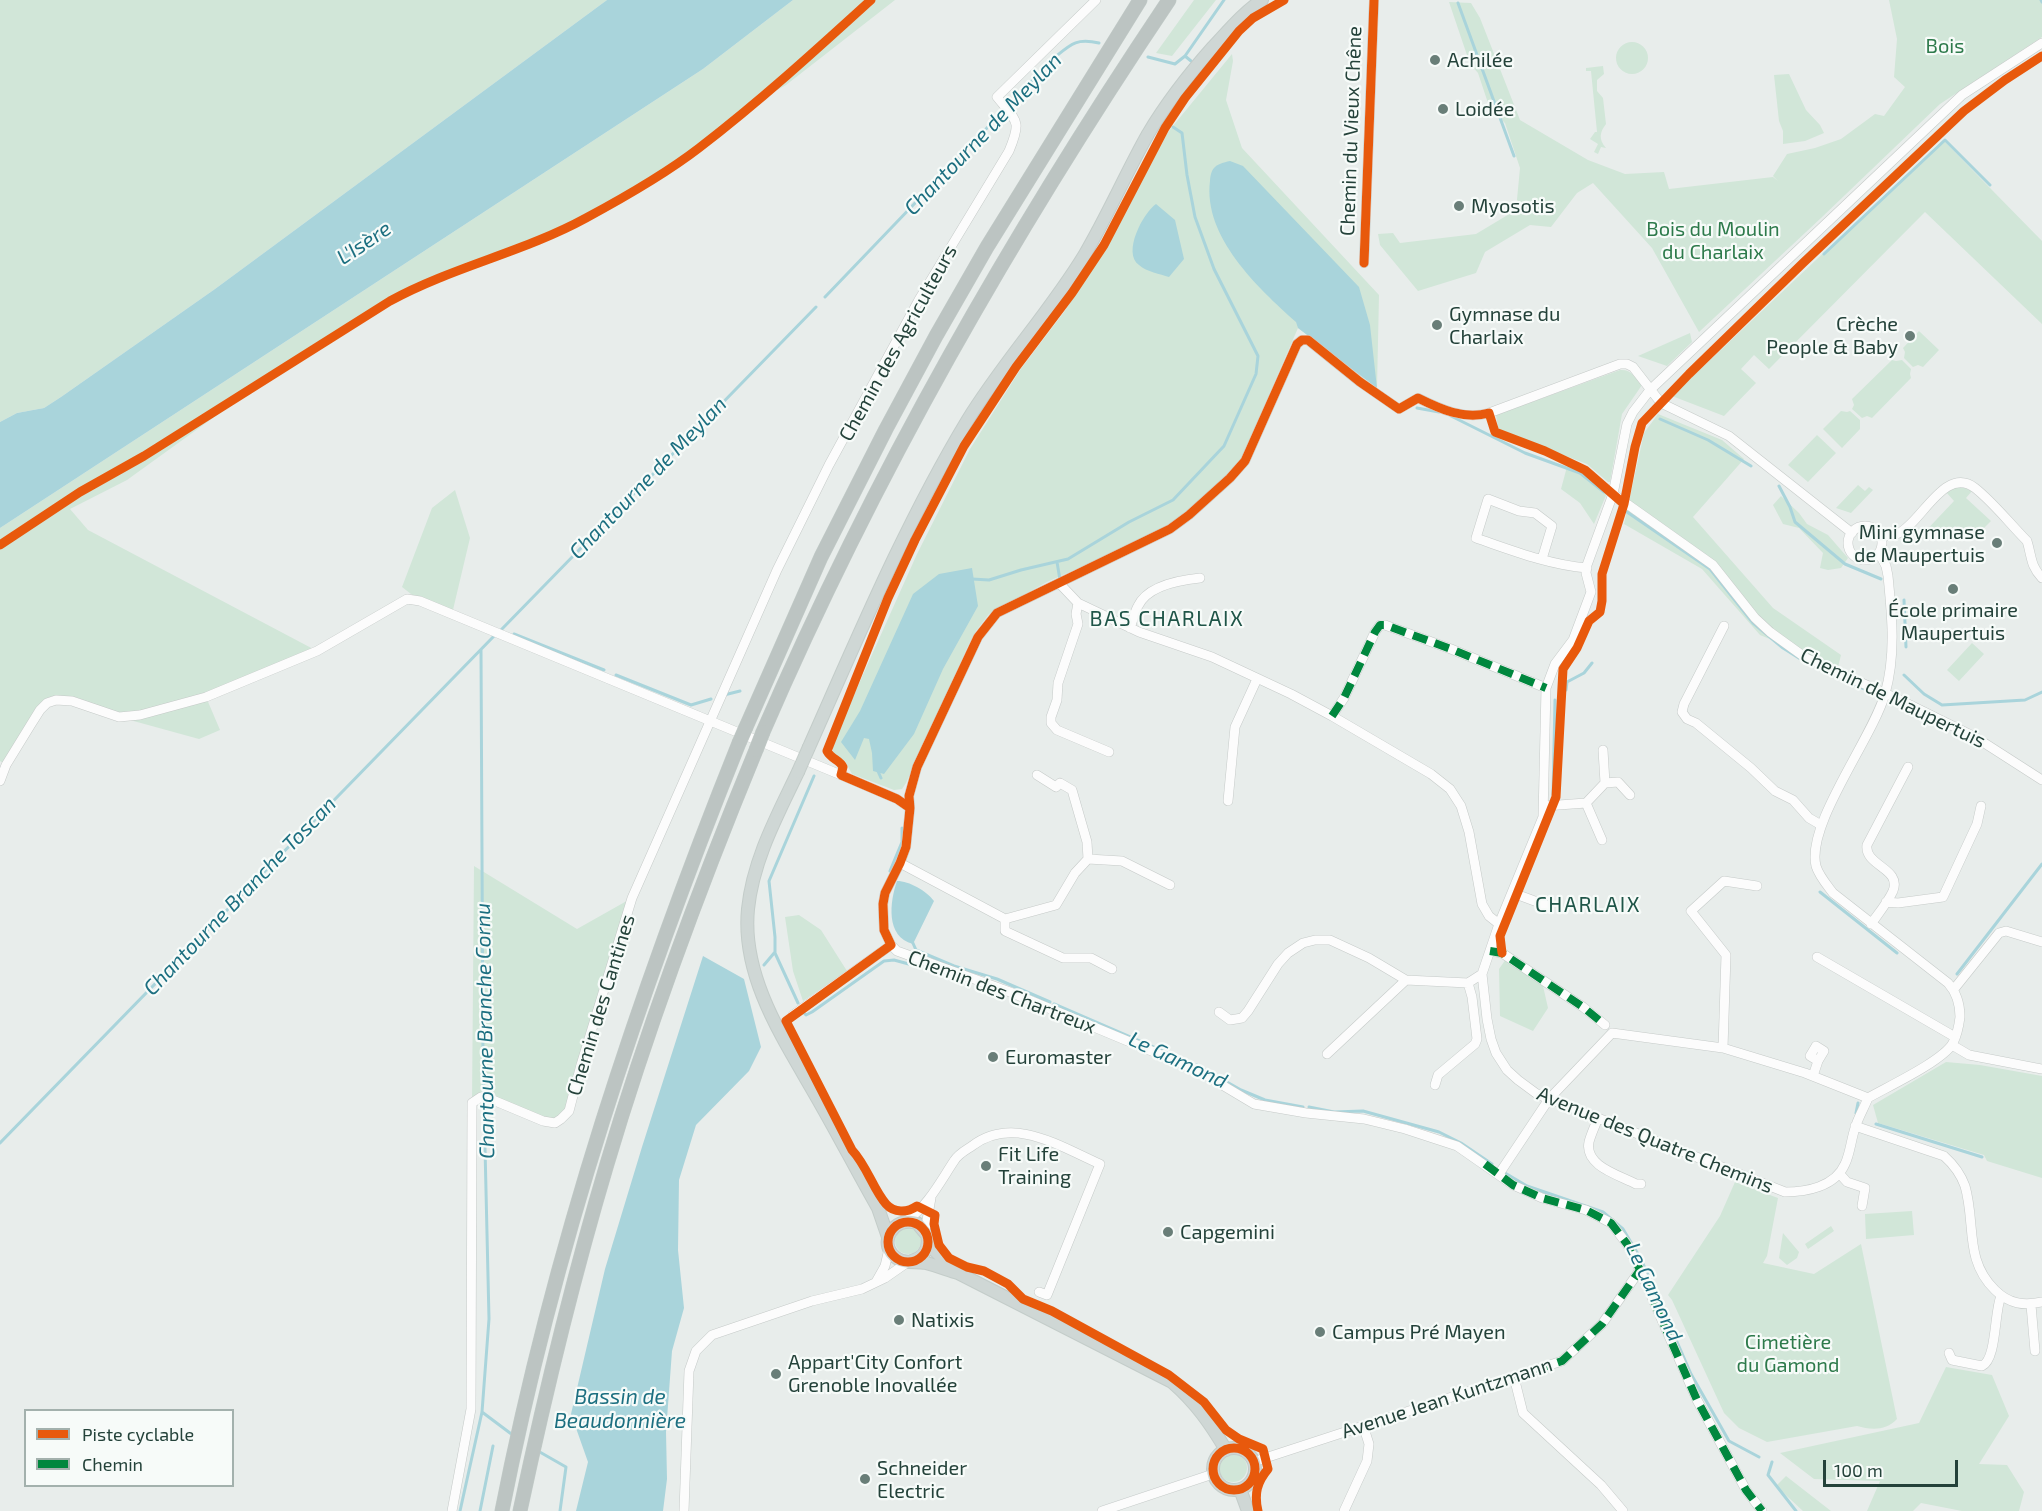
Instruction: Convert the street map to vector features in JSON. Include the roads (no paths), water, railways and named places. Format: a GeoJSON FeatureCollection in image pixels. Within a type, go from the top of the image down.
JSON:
{"type":"FeatureCollection","features":[{"type":"Feature","properties":{"kind":"highway"},"geometry":{"type":"LineString","coordinates":[[502,1511],[520,1426],[571,1227],[612,1088],[670,920],[739,743],[821,557],[853,491],[936,336],[987,247],[1140,0]]}},
{"type":"Feature","properties":{"kind":"highway"},"geometry":{"type":"LineString","coordinates":[[987,247],[1151,0]]}},
{"type":"Feature","properties":{"kind":"highway"},"geometry":{"type":"LineString","coordinates":[[520,1511],[561,1331],[586,1235],[631,1086],[693,906],[763,732],[854,534],[946,359],[1037,204],[1169,0]]}},
{"type":"Feature","properties":{"kind":"main road"},"geometry":{"type":"LineString","coordinates":[[1226,1450],[1212,1425],[1190,1398],[1172,1382],[958,1273],[924,1262],[910,1262],[895,1257],[878,1208],[765,1002],[748,942],[748,909],[760,855],[885,578],[967,422],[1004,366],[1051,304],[1084,255],[1158,117],[1189,74],[1239,19],[1262,0]]}},
{"type":"Feature","properties":{"kind":"main road"},"geometry":{"type":"LineString","coordinates":[[878,1208],[904,1222],[917,1223],[926,1231],[928,1244],[923,1255],[910,1262]]}},
{"type":"Feature","properties":{"kind":"main road"},"geometry":{"type":"LineString","coordinates":[[889,1243],[894,1227],[904,1222]]}},
{"type":"Feature","properties":{"kind":"main road"},"geometry":{"type":"LineString","coordinates":[[928,1244],[958,1273]]}},
{"type":"Feature","properties":{"kind":"main road"},"geometry":{"type":"LineString","coordinates":[[1226,1450],[1242,1450],[1253,1462],[1254,1473],[1251,1481],[1240,1489],[1226,1488],[1213,1474],[1216,1460],[1226,1450]]}},
{"type":"Feature","properties":{"kind":"main road"},"geometry":{"type":"LineString","coordinates":[[1240,1489],[1248,1511]]}},
{"type":"Feature","properties":{"kind":"street","name":"Chemin des Agriculteurs"},"geometry":{"type":"LineString","coordinates":[[709,720],[777,570],[829,465],[920,298],[1009,151],[1017,132],[1017,123],[997,97],[1096,0]]}},
{"type":"Feature","properties":{"kind":"street","name":"Chemin du Vieux Chêne"},"geometry":{"type":"LineString","coordinates":[[1364,263],[1374,0]]}},
{"type":"Feature","properties":{"kind":"street","name":"Avenue des Quatre Chemins"},"geometry":{"type":"LineString","coordinates":[[1839,1173],[1816,1189],[1785,1192],[1537,1094],[1507,1070],[1496,1053],[1491,1040],[1482,974],[1499,924],[1543,817],[1546,688],[1555,664],[1573,640],[1591,592],[1587,568],[1613,494],[1627,424],[1633,412],[1650,390],[1962,95],[2042,43]]}},
{"type":"Feature","properties":{"kind":"street"},"geometry":{"type":"LineString","coordinates":[[793,1015],[891,945],[884,930],[883,904],[885,893],[906,847],[909,796],[917,766],[978,637],[997,613],[1170,529],[1230,478],[1245,461],[1251,450],[1297,344],[1302,340],[1308,340],[1360,382],[1399,409],[1418,398],[1458,414],[1471,416],[1489,412],[1620,364],[1627,364],[1633,367],[1664,405],[1729,436],[1852,533]]}},
{"type":"Feature","properties":{"kind":"street"},"geometry":{"type":"LineString","coordinates":[[1881,537],[1898,534],[1949,485],[1962,482],[1976,489],[2027,542],[2031,564],[2042,578]]}},
{"type":"Feature","properties":{"kind":"street","name":"Chemin de Maupertuis"},"geometry":{"type":"LineString","coordinates":[[1613,494],[1713,565],[1755,618],[1806,658],[1975,737],[2042,780]]}},
{"type":"Feature","properties":{"kind":"street"},"geometry":{"type":"LineString","coordinates":[[1542,559],[1552,526],[1535,513],[1519,511],[1488,499],[1476,538],[1542,559],[1571,567],[1587,568]]}},
{"type":"Feature","properties":{"kind":"street"},"geometry":{"type":"LineString","coordinates":[[1867,526],[1878,532],[1881,537],[1882,547],[1879,553],[1866,560],[1854,556],[1848,545],[1856,529],[1867,526]]}},
{"type":"Feature","properties":{"kind":"street"},"geometry":{"type":"LineString","coordinates":[[1862,1206],[1865,1188],[1847,1182],[1839,1173],[1845,1165],[1856,1126],[1868,1098],[1934,1061],[1954,1041],[1959,1025],[1960,1010],[1954,989],[1946,980],[1833,893],[1823,880],[1816,865],[1816,841],[1821,825],[1879,713],[1885,693],[1893,642],[1888,576],[1879,553]]}},
{"type":"Feature","properties":{"kind":"street"},"geometry":{"type":"LineString","coordinates":[[1130,628],[1138,605],[1146,595],[1176,581],[1200,578]]}},
{"type":"Feature","properties":{"kind":"street"},"geometry":{"type":"LineString","coordinates":[[1060,584],[1078,603],[1130,628],[1212,657],[1332,716],[1431,774],[1450,789],[1461,806],[1466,818],[1482,904],[1499,924]]}},
{"type":"Feature","properties":{"kind":"street"},"geometry":{"type":"LineString","coordinates":[[0,781],[6,765],[40,710],[56,700],[72,701],[119,717],[140,716],[206,697],[318,651],[407,599],[420,601],[494,630],[897,799],[910,808]]}},
{"type":"Feature","properties":{"kind":"street"},"geometry":{"type":"LineString","coordinates":[[1078,603],[1076,614],[1078,624],[1058,683],[1058,700],[1051,723],[1057,730],[1109,752]]}},
{"type":"Feature","properties":{"kind":"street"},"geometry":{"type":"LineString","coordinates":[[1332,716],[1344,698],[1375,632],[1380,626],[1385,625],[1546,688]]}},
{"type":"Feature","properties":{"kind":"street"},"geometry":{"type":"LineString","coordinates":[[1724,626],[1682,712],[1687,719],[1696,723],[1733,753],[1775,791],[1793,800],[1809,818],[1821,825]]}},
{"type":"Feature","properties":{"kind":"street"},"geometry":{"type":"LineString","coordinates":[[1228,801],[1235,727],[1257,679]]}},
{"type":"Feature","properties":{"kind":"street","name":"Chemin des Cantines"},"geometry":{"type":"LineString","coordinates":[[452,1511],[471,1409],[472,1102],[484,1098],[543,1121],[555,1123],[569,1110],[633,898],[709,720]]}},
{"type":"Feature","properties":{"kind":"street"},"geometry":{"type":"LineString","coordinates":[[1603,750],[1605,783]]}},
{"type":"Feature","properties":{"kind":"street"},"geometry":{"type":"LineString","coordinates":[[1872,924],[1894,890],[1894,880],[1891,874],[1868,855],[1867,845],[1908,767]]}},
{"type":"Feature","properties":{"kind":"street"},"geometry":{"type":"LineString","coordinates":[[900,863],[1005,920],[1056,905],[1075,873],[1088,859],[1087,842],[1072,790],[1060,783],[1056,787],[1037,775]]}},
{"type":"Feature","properties":{"kind":"street"},"geometry":{"type":"LineString","coordinates":[[1545,806],[1586,803],[1605,783],[1618,782],[1630,795]]}},
{"type":"Feature","properties":{"kind":"street"},"geometry":{"type":"LineString","coordinates":[[1586,803],[1602,840]]}},
{"type":"Feature","properties":{"kind":"street"},"geometry":{"type":"LineString","coordinates":[[1886,902],[1898,903],[1943,897],[1977,824],[1981,806]]}},
{"type":"Feature","properties":{"kind":"street"},"geometry":{"type":"LineString","coordinates":[[1088,859],[1122,861],[1170,885]]}},
{"type":"Feature","properties":{"kind":"street"},"geometry":{"type":"LineString","coordinates":[[1723,1048],[1726,955],[1691,911],[1724,880],[1757,886]]}},
{"type":"Feature","properties":{"kind":"street"},"geometry":{"type":"LineString","coordinates":[[1513,892],[1548,906]]}},
{"type":"Feature","properties":{"kind":"street"},"geometry":{"type":"LineString","coordinates":[[1005,920],[1005,931],[1063,958],[1090,958],[1112,969]]}},
{"type":"Feature","properties":{"kind":"street"},"geometry":{"type":"LineString","coordinates":[[1954,989],[1999,933],[2006,931],[2042,942]]}},
{"type":"Feature","properties":{"kind":"street"},"geometry":{"type":"LineString","coordinates":[[1219,1012],[1230,1020],[1242,1018],[1278,964],[1288,953],[1303,943],[1315,940],[1330,940],[1369,958],[1406,980],[1468,983],[1482,974]]}},
{"type":"Feature","properties":{"kind":"street","name":"Chemin des Chartreux"},"geometry":{"type":"LineString","coordinates":[[891,945],[897,951],[1010,992],[1197,1070],[1254,1104],[1306,1113],[1364,1119],[1405,1129],[1457,1146],[1513,1185],[1542,1198],[1586,1210],[1611,1223],[1627,1244],[1640,1270],[1697,1400],[1746,1490],[1762,1511]]}},
{"type":"Feature","properties":{"kind":"street"},"geometry":{"type":"LineString","coordinates":[[1490,951],[1502,953],[1583,1007],[1605,1025]]}},
{"type":"Feature","properties":{"kind":"street"},"geometry":{"type":"LineString","coordinates":[[1817,957],[1954,1041],[1969,1055],[2042,1069]]}},
{"type":"Feature","properties":{"kind":"street"},"geometry":{"type":"LineString","coordinates":[[1327,1054],[1406,980]]}},
{"type":"Feature","properties":{"kind":"street"},"geometry":{"type":"LineString","coordinates":[[1434,1085],[1437,1075],[1475,1044],[1477,1039],[1468,983]]}},
{"type":"Feature","properties":{"kind":"street"},"geometry":{"type":"LineString","coordinates":[[1472,997],[1484,996]]}},
{"type":"Feature","properties":{"kind":"street"},"geometry":{"type":"LineString","coordinates":[[1499,1174],[1549,1099],[1612,1034],[1723,1048],[1813,1076],[1868,1098]]}},
{"type":"Feature","properties":{"kind":"street"},"geometry":{"type":"LineString","coordinates":[[1813,1076],[1818,1061]]}},
{"type":"Feature","properties":{"kind":"street"},"geometry":{"type":"LineString","coordinates":[[1598,1118],[1589,1144],[1590,1155],[1595,1163],[1636,1184],[1641,1184]]}},
{"type":"Feature","properties":{"kind":"street"},"geometry":{"type":"LineString","coordinates":[[1856,1126],[1944,1156],[1952,1162],[1965,1185],[1975,1259],[1980,1272],[2001,1296],[2016,1304],[2031,1305],[2042,1302]]}},
{"type":"Feature","properties":{"kind":"street"},"geometry":{"type":"LineString","coordinates":[[904,1222],[920,1211],[956,1157],[995,1133],[1014,1131],[1030,1134],[1100,1164],[1047,1296],[1039,1292]]}},
{"type":"Feature","properties":{"kind":"street"},"geometry":{"type":"LineString","coordinates":[[926,1231],[931,1197]]}},
{"type":"Feature","properties":{"kind":"street"},"geometry":{"type":"LineString","coordinates":[[874,1284],[885,1266],[889,1243]]}},
{"type":"Feature","properties":{"kind":"street"},"geometry":{"type":"LineString","coordinates":[[684,1511],[689,1371],[696,1351],[704,1341],[712,1335],[753,1320],[836,1294],[862,1289],[910,1262]]}},
{"type":"Feature","properties":{"kind":"street","name":"Avenue Jean Kuntzmann"},"geometry":{"type":"LineString","coordinates":[[1253,1462],[1562,1361],[1602,1324],[1640,1270]]}},
{"type":"Feature","properties":{"kind":"street"},"geometry":{"type":"LineString","coordinates":[[1949,1353],[1952,1360],[1982,1366],[1986,1364],[1991,1356],[1997,1305],[2001,1296]]}},
{"type":"Feature","properties":{"kind":"street"},"geometry":{"type":"LineString","coordinates":[[2031,1305],[2035,1351]]}},
{"type":"Feature","properties":{"kind":"street"},"geometry":{"type":"LineString","coordinates":[[1514,1377],[1523,1413],[1601,1485],[1623,1511]]}},
{"type":"Feature","properties":{"kind":"street"},"geometry":{"type":"LineString","coordinates":[[1344,1511],[1367,1461],[1369,1444],[1363,1425]]}},
{"type":"Feature","properties":{"kind":"street"},"geometry":{"type":"LineString","coordinates":[[1102,1511],[1213,1474]]}},
{"type":"Feature","properties":{"kind":"water","name":"L'Isère"},"geometry":{"type":"Polygon","coordinates":[[[607,0],[793,0],[703,69],[0,528],[0,422],[17,413],[44,408],[61,397],[215,289],[607,0]]]}},
{"type":"Feature","properties":{"kind":"water"},"geometry":{"type":"Polygon","coordinates":[[[1230,161],[1243,166],[1359,287],[1370,325],[1377,388],[1298,328],[1296,322],[1266,294],[1236,260],[1215,222],[1210,202],[1212,172],[1221,163],[1230,161]]]}},
{"type":"Feature","properties":{"kind":"water"},"geometry":{"type":"Polygon","coordinates":[[[1156,204],[1175,220],[1184,259],[1169,277],[1142,267],[1134,259],[1133,243],[1136,233],[1145,216],[1156,204]]]}},
{"type":"Feature","properties":{"kind":"water"},"geometry":{"type":"Polygon","coordinates":[[[972,568],[978,606],[943,669],[914,734],[884,774],[873,771],[869,739],[864,738],[855,760],[841,742],[860,711],[913,594],[939,574],[972,568]]]}},
{"type":"Feature","properties":{"kind":"water"},"geometry":{"type":"Polygon","coordinates":[[[897,881],[917,887],[934,901],[913,944],[904,940],[894,926],[892,908],[897,881]]]}},
{"type":"Feature","properties":{"kind":"water","name":"Bassin de Beaudonnière"},"geometry":{"type":"Polygon","coordinates":[[[703,956],[744,979],[761,1047],[749,1071],[696,1125],[679,1180],[678,1250],[684,1308],[672,1351],[666,1432],[667,1479],[663,1511],[576,1511],[588,1462],[571,1414],[605,1269],[703,956]]]}},
{"type":"Feature","properties":{"kind":"waterway","name":"Chantourne de Meylan"},"geometry":{"type":"LineString","coordinates":[[1148,57],[1175,64],[1185,56],[1224,0]]}},
{"type":"Feature","properties":{"kind":"waterway"},"geometry":{"type":"LineString","coordinates":[[1458,3],[1514,156]]}},
{"type":"Feature","properties":{"kind":"waterway","name":"Chantourne de Meylan"},"geometry":{"type":"LineString","coordinates":[[825,297],[1054,58],[1074,43],[1085,41],[1099,43]]}},
{"type":"Feature","properties":{"kind":"waterway","name":"Chantourne de Meylan"},"geometry":{"type":"LineString","coordinates":[[1185,56],[1191,61]]}},
{"type":"Feature","properties":{"kind":"waterway"},"geometry":{"type":"LineString","coordinates":[[972,579],[989,580],[1068,559],[1129,522],[1173,500],[1224,446],[1256,374],[1258,356],[1214,269],[1195,217],[1182,133],[1173,127]]}},
{"type":"Feature","properties":{"kind":"waterway"},"geometry":{"type":"LineString","coordinates":[[1824,254],[1945,140],[1990,185]]}},
{"type":"Feature","properties":{"kind":"waterway","name":"Chantourne de Meylan"},"geometry":{"type":"LineString","coordinates":[[500,631],[816,307]]}},
{"type":"Feature","properties":{"kind":"waterway"},"geometry":{"type":"LineString","coordinates":[[1417,408],[1439,412]]}},
{"type":"Feature","properties":{"kind":"waterway"},"geometry":{"type":"LineString","coordinates":[[1451,416],[1525,453],[1580,473],[1604,492]]}},
{"type":"Feature","properties":{"kind":"waterway"},"geometry":{"type":"LineString","coordinates":[[1660,419],[1708,440],[1751,466]]}},
{"type":"Feature","properties":{"kind":"waterway"},"geometry":{"type":"LineString","coordinates":[[1779,486],[1795,522],[1845,564],[1881,579]]}},
{"type":"Feature","properties":{"kind":"waterway"},"geometry":{"type":"LineString","coordinates":[[1627,512],[1710,569],[1753,623],[1783,648],[1802,660]]}},
{"type":"Feature","properties":{"kind":"waterway"},"geometry":{"type":"LineString","coordinates":[[1057,562],[1060,580]]}},
{"type":"Feature","properties":{"kind":"waterway"},"geometry":{"type":"LineString","coordinates":[[1904,600],[1906,647]]}},
{"type":"Feature","properties":{"kind":"waterway"},"geometry":{"type":"LineString","coordinates":[[514,634],[604,670]]}},
{"type":"Feature","properties":{"kind":"waterway","name":"Chantourne Branche Toscan"},"geometry":{"type":"LineString","coordinates":[[0,1143],[495,635]]}},
{"type":"Feature","properties":{"kind":"waterway","name":"Chantourne Branche Cornu"},"geometry":{"type":"LineString","coordinates":[[460,1511],[482,1412],[489,1319],[483,1062],[481,650]]}},
{"type":"Feature","properties":{"kind":"waterway"},"geometry":{"type":"LineString","coordinates":[[1566,690],[1567,682],[1584,673],[1592,663]]}},
{"type":"Feature","properties":{"kind":"waterway"},"geometry":{"type":"LineString","coordinates":[[1824,671],[1864,689]]}},
{"type":"Feature","properties":{"kind":"waterway"},"geometry":{"type":"LineString","coordinates":[[616,675],[691,705],[711,699]]}},
{"type":"Feature","properties":{"kind":"waterway"},"geometry":{"type":"LineString","coordinates":[[1904,675],[1924,694],[1942,705],[2025,700],[2042,692]]}},
{"type":"Feature","properties":{"kind":"waterway"},"geometry":{"type":"LineString","coordinates":[[724,695],[740,691]]}},
{"type":"Feature","properties":{"kind":"waterway"},"geometry":{"type":"LineString","coordinates":[[1553,795],[1555,700]]}},
{"type":"Feature","properties":{"kind":"waterway","name":"Le Gamond"},"geometry":{"type":"LineString","coordinates":[[877,769],[881,778]]}},
{"type":"Feature","properties":{"kind":"waterway"},"geometry":{"type":"LineString","coordinates":[[764,965],[775,952],[769,881],[814,776]]}},
{"type":"Feature","properties":{"kind":"waterway","name":"Le Gamond"},"geometry":{"type":"LineString","coordinates":[[890,871],[902,842],[902,828]]}},
{"type":"Feature","properties":{"kind":"waterway"},"geometry":{"type":"LineString","coordinates":[[1957,974],[2042,864]]}},
{"type":"Feature","properties":{"kind":"waterway"},"geometry":{"type":"LineString","coordinates":[[1820,892],[1897,953]]}},
{"type":"Feature","properties":{"kind":"waterway","name":"Le Gamond"},"geometry":{"type":"LineString","coordinates":[[912,941],[916,950],[954,966],[997,979],[1050,1002]]}},
{"type":"Feature","properties":{"kind":"waterway"},"geometry":{"type":"LineString","coordinates":[[775,953],[798,1003]]}},
{"type":"Feature","properties":{"kind":"waterway"},"geometry":{"type":"LineString","coordinates":[[804,1013],[806,1015],[812,1012],[884,961],[894,960],[916,966]]}},
{"type":"Feature","properties":{"kind":"waterway","name":"Le Gamond"},"geometry":{"type":"LineString","coordinates":[[1054,1004],[1188,1062]]}},
{"type":"Feature","properties":{"kind":"waterway","name":"Le Gamond"},"geometry":{"type":"LineString","coordinates":[[1197,1065],[1241,1090],[1265,1100],[1303,1107]]}},
{"type":"Feature","properties":{"kind":"waterway"},"geometry":{"type":"LineString","coordinates":[[1856,1113],[1858,1103]]}},
{"type":"Feature","properties":{"kind":"waterway","name":"Le Gamond"},"geometry":{"type":"LineString","coordinates":[[1309,1107],[1334,1112],[1363,1111],[1439,1132],[1461,1143],[1492,1164]]}},
{"type":"Feature","properties":{"kind":"waterway"},"geometry":{"type":"LineString","coordinates":[[1876,1124],[1982,1157]]}},
{"type":"Feature","properties":{"kind":"waterway","name":"Le Gamond"},"geometry":{"type":"LineString","coordinates":[[1505,1173],[1527,1186],[1603,1212],[1623,1229],[1641,1259],[1691,1374],[1729,1441],[1759,1457]]}},
{"type":"Feature","properties":{"kind":"waterway","name":"Chantourne Branche Cornu"},"geometry":{"type":"LineString","coordinates":[[482,1412],[514,1436]]}},
{"type":"Feature","properties":{"kind":"waterway"},"geometry":{"type":"LineString","coordinates":[[480,1511],[493,1446]]}},
{"type":"Feature","properties":{"kind":"waterway","name":"Chantourne Branche Cornu"},"geometry":{"type":"LineString","coordinates":[[538,1451],[566,1467],[560,1511]]}},
{"type":"Feature","properties":{"kind":"waterway","name":"Le Gamond"},"geometry":{"type":"LineString","coordinates":[[1772,1462],[1768,1475],[1796,1511]]}},
{"type":"Feature","properties":{"kind":"place","name":"Achilée"},"geometry":{"type":"Point","coordinates":[1435,60]}},
{"type":"Feature","properties":{"kind":"place","name":"Loidée"},"geometry":{"type":"Point","coordinates":[1443,109]}},
{"type":"Feature","properties":{"kind":"place","name":"Myosotis"},"geometry":{"type":"Point","coordinates":[1459,206]}},
{"type":"Feature","properties":{"kind":"place","name":"Gymnase du Charlaix"},"geometry":{"type":"Point","coordinates":[1437,325]}},
{"type":"Feature","properties":{"kind":"place","name":"Crèche People & Baby"},"geometry":{"type":"Point","coordinates":[1910,336]}},
{"type":"Feature","properties":{"kind":"place","name":"Mini gymnase de Maupertuis"},"geometry":{"type":"Point","coordinates":[1997,543]}},
{"type":"Feature","properties":{"kind":"place","name":"École primaire Maupertuis"},"geometry":{"type":"Point","coordinates":[1953,589]}},
{"type":"Feature","properties":{"kind":"place","name":"Euromaster"},"geometry":{"type":"Point","coordinates":[993,1057]}},
{"type":"Feature","properties":{"kind":"place","name":"Fit Life Training"},"geometry":{"type":"Point","coordinates":[986,1166]}},
{"type":"Feature","properties":{"kind":"place","name":"Capgemini"},"geometry":{"type":"Point","coordinates":[1168,1232]}},
{"type":"Feature","properties":{"kind":"place","name":"Natixis"},"geometry":{"type":"Point","coordinates":[899,1320]}},
{"type":"Feature","properties":{"kind":"place","name":"Campus Pré Mayen"},"geometry":{"type":"Point","coordinates":[1320,1332]}},
{"type":"Feature","properties":{"kind":"place","name":"Appart'City Confort Grenoble Inovallée"},"geometry":{"type":"Point","coordinates":[776,1374]}},
{"type":"Feature","properties":{"kind":"place","name":"Schneider Electric"},"geometry":{"type":"Point","coordinates":[865,1479]}},
{"type":"Feature","properties":{"kind":"district","name":"BAS CHARLAIX"},"geometry":{"type":"Point","coordinates":[1167,619]}},
{"type":"Feature","properties":{"kind":"district","name":"CHARLAIX"},"geometry":{"type":"Point","coordinates":[1588,905]}},
{"type":"Feature","properties":{"kind":"park label","name":"Bois"},"geometry":{"type":"Point","coordinates":[1945,46]}},
{"type":"Feature","properties":{"kind":"park label","name":"Bois du Moulin du Charlaix"},"geometry":{"type":"Point","coordinates":[1713,240]}},
{"type":"Feature","properties":{"kind":"park label","name":"Cimetière du Gamond"},"geometry":{"type":"Point","coordinates":[1788,1354]}}]}
